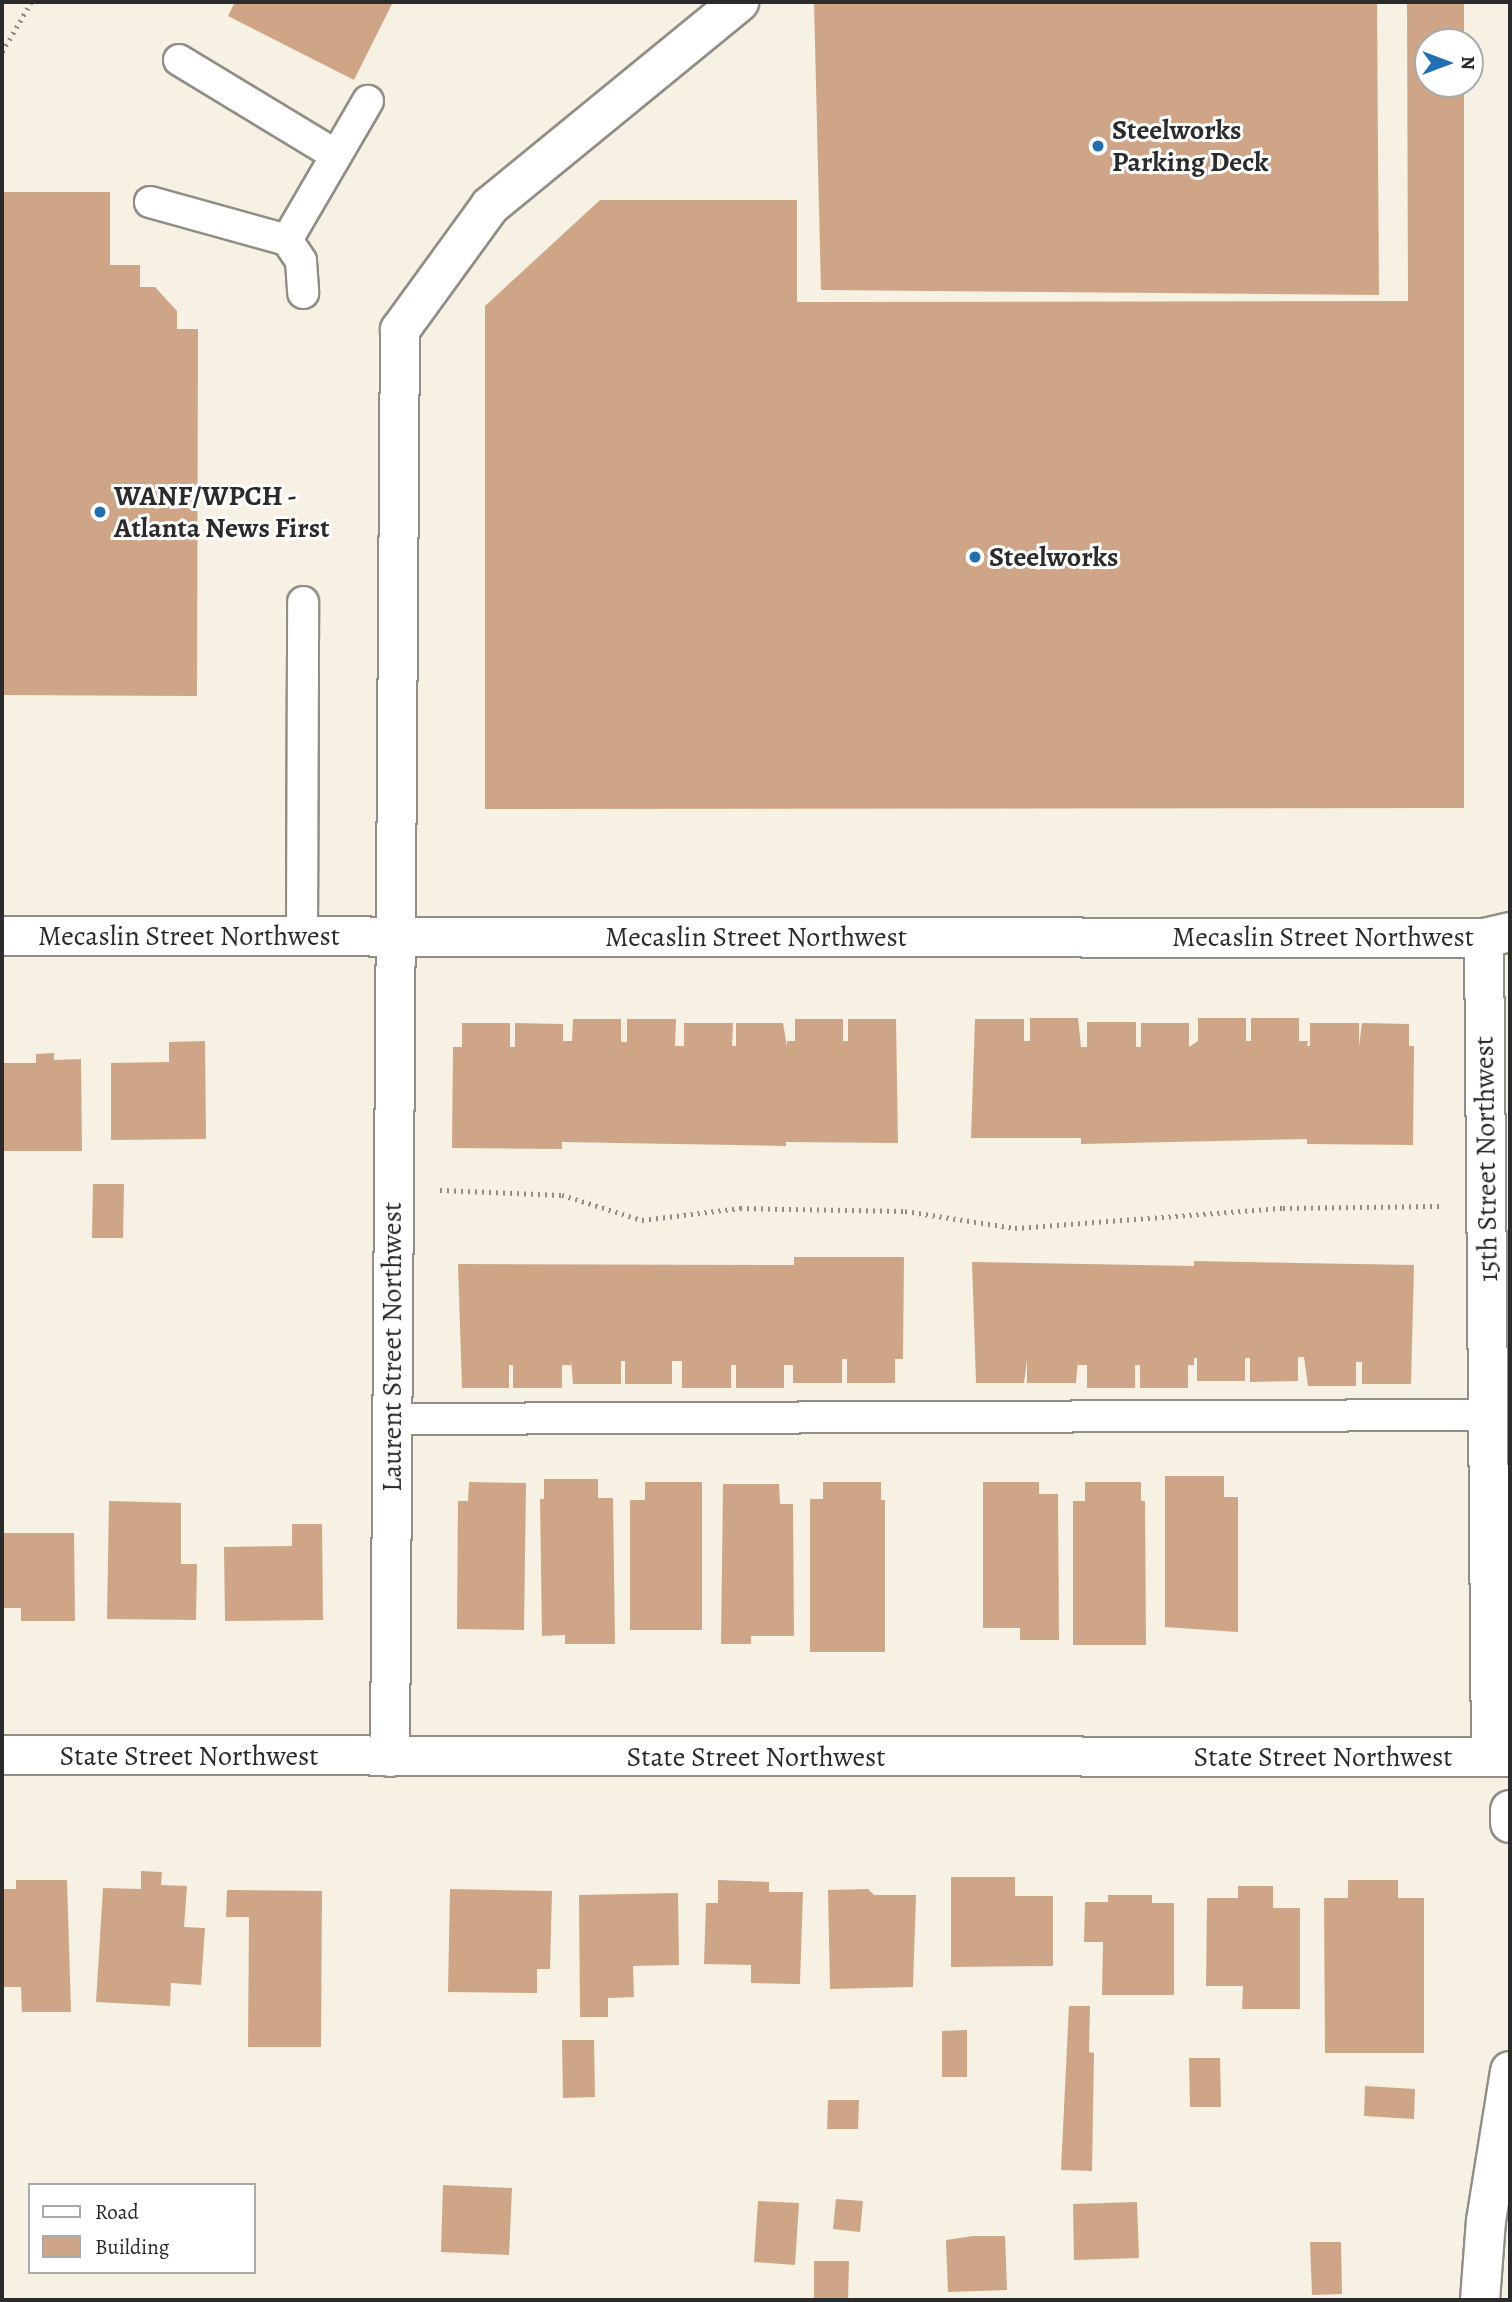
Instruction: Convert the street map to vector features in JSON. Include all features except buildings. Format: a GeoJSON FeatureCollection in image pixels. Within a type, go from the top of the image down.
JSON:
{"type":"FeatureCollection","features":[{"type":"Feature","properties":{"kind":"street","name":"Laurent Street Northwest"},"geometry":{"type":"LineString","coordinates":[[390,1757],[400,330],[490,206],[739,2]]}},
{"type":"Feature","properties":{"kind":"street","name":"Mecaslin Street Northwest"},"geometry":{"type":"LineString","coordinates":[[2,936],[1497,935]]}},
{"type":"Feature","properties":{"kind":"street","name":"15th Street Northwest"},"geometry":{"type":"LineString","coordinates":[[1497,935],[1486,1204],[1489,1415],[1501,1757]]}},
{"type":"Feature","properties":{"kind":"street","name":"State Street Northwest"},"geometry":{"type":"LineString","coordinates":[[2,1755],[1501,1757]]}},
{"type":"Feature","properties":{"kind":"street"},"geometry":{"type":"LineString","coordinates":[[1510,1810],[1510,1823]]}},
{"type":"Feature","properties":{"kind":"street"},"geometry":{"type":"LineString","coordinates":[[1480,2300],[1486,2221],[1510,2071]]}},
{"type":"Feature","properties":{"kind":"lane"},"geometry":{"type":"LineString","coordinates":[[179,60],[336,155]]}},
{"type":"Feature","properties":{"kind":"lane"},"geometry":{"type":"LineString","coordinates":[[287,240],[368,101]]}},
{"type":"Feature","properties":{"kind":"lane"},"geometry":{"type":"LineString","coordinates":[[150,202],[287,240],[301,261],[303,293]]}},
{"type":"Feature","properties":{"kind":"lane"},"geometry":{"type":"LineString","coordinates":[[302,936],[303,602]]}},
{"type":"Feature","properties":{"kind":"lane"},"geometry":{"type":"LineString","coordinates":[[391,1419],[1489,1415]]}},
{"type":"Feature","properties":{"kind":"path"},"geometry":{"type":"LineString","coordinates":[[2,52],[32,2]]}},
{"type":"Feature","properties":{"kind":"path"},"geometry":{"type":"LineString","coordinates":[[392,1187],[562,1195],[642,1220],[740,1208],[905,1211],[1015,1228],[1283,1208],[1486,1204]]}},
{"type":"Feature","properties":{"kind":"place","name":"Steelworks Parking Deck"},"geometry":{"type":"Point","coordinates":[1098,146]}},
{"type":"Feature","properties":{"kind":"place","name":"WANF/WPCH - Atlanta News First"},"geometry":{"type":"Point","coordinates":[100,512]}},
{"type":"Feature","properties":{"kind":"place","name":"Steelworks"},"geometry":{"type":"Point","coordinates":[975,557]}}]}
